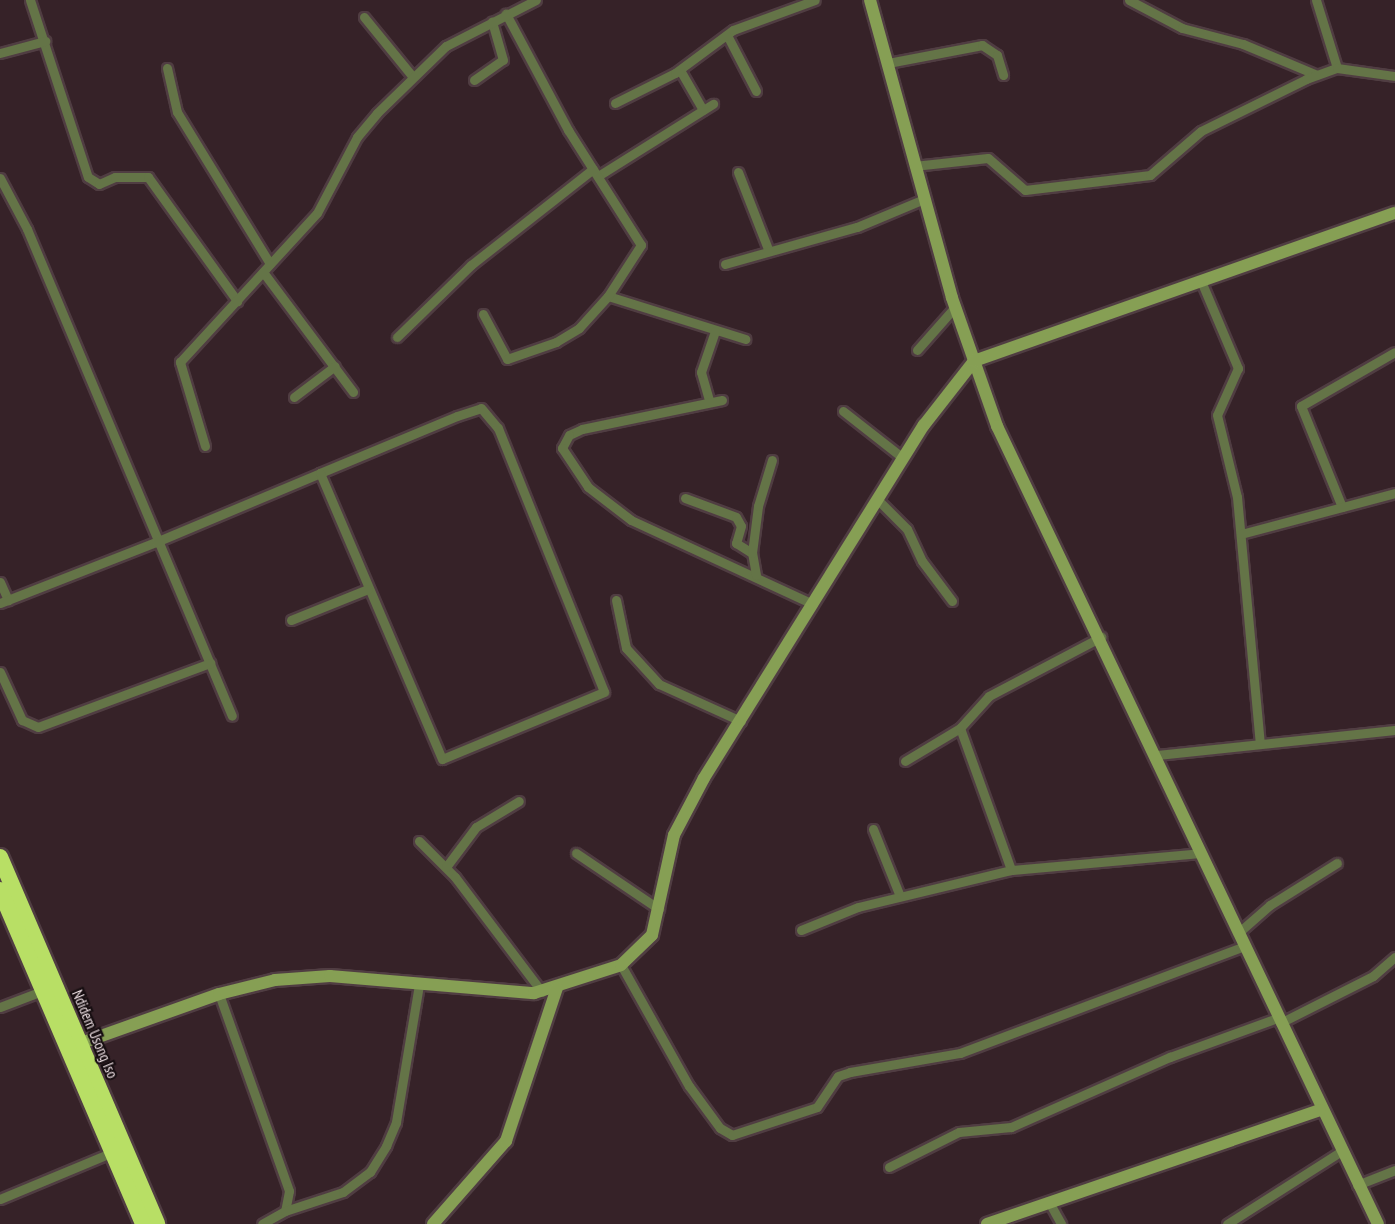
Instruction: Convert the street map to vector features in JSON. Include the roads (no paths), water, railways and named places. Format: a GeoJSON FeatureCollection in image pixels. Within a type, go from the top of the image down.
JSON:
{"type":"FeatureCollection","features":[{"type":"Feature","properties":{"kind":"highway","name":"Ndidem Usong Iso"},"geometry":{"type":"LineString","coordinates":[[0,857],[113,1152],[143,1224]]}},
{"type":"Feature","properties":{"kind":"highway","name":"Ndidem Usong Iso"},"geometry":{"type":"LineString","coordinates":[[0,890],[42,991],[73,1046],[157,1224]]}},
{"type":"Feature","properties":{"kind":"street"},"geometry":{"type":"LineString","coordinates":[[30,0],[88,177],[99,184],[115,177],[148,177],[237,301]]}},
{"type":"Feature","properties":{"kind":"street"},"geometry":{"type":"LineString","coordinates":[[205,446],[178,365],[325,203],[357,137],[413,76],[447,46],[536,0]]}},
{"type":"Feature","properties":{"kind":"street"},"geometry":{"type":"LineString","coordinates":[[615,103],[680,70],[727,35],[815,0]]}},
{"type":"Feature","properties":{"kind":"street"},"geometry":{"type":"LineString","coordinates":[[870,0],[914,166],[956,307],[974,361],[1032,504],[1101,637],[1278,1021],[1340,1152],[1378,1224]]}},
{"type":"Feature","properties":{"kind":"street"},"geometry":{"type":"LineString","coordinates":[[1130,0],[1182,28],[1243,44],[1317,75]]}},
{"type":"Feature","properties":{"kind":"street"},"geometry":{"type":"LineString","coordinates":[[1316,0],[1337,68]]}},
{"type":"Feature","properties":{"kind":"street"},"geometry":{"type":"LineString","coordinates":[[483,314],[501,353],[515,359],[579,328],[608,296],[641,245],[596,172],[506,14]]}},
{"type":"Feature","properties":{"kind":"street"},"geometry":{"type":"LineString","coordinates":[[364,17],[413,76]]}},
{"type":"Feature","properties":{"kind":"street"},"geometry":{"type":"LineString","coordinates":[[474,80],[503,60],[492,22]]}},
{"type":"Feature","properties":{"kind":"street"},"geometry":{"type":"LineString","coordinates":[[727,35],[756,92]]}},
{"type":"Feature","properties":{"kind":"street"},"geometry":{"type":"LineString","coordinates":[[0,53],[45,41]]}},
{"type":"Feature","properties":{"kind":"street"},"geometry":{"type":"LineString","coordinates":[[888,63],[982,45],[997,55],[1003,75]]}},
{"type":"Feature","properties":{"kind":"street"},"geometry":{"type":"LineString","coordinates":[[167,68],[177,112],[267,268],[353,392]]}},
{"type":"Feature","properties":{"kind":"street"},"geometry":{"type":"LineString","coordinates":[[914,166],[988,158],[1025,190],[1150,175],[1223,118],[1317,75],[1337,68],[1395,76]]}},
{"type":"Feature","properties":{"kind":"street"},"geometry":{"type":"LineString","coordinates":[[680,70],[703,110]]}},
{"type":"Feature","properties":{"kind":"street"},"geometry":{"type":"LineString","coordinates":[[397,337],[471,265],[596,172],[712,104]]}},
{"type":"Feature","properties":{"kind":"street"},"geometry":{"type":"LineString","coordinates":[[738,172],[768,249]]}},
{"type":"Feature","properties":{"kind":"street"},"geometry":{"type":"LineString","coordinates":[[0,178],[27,229],[156,542],[232,716]]}},
{"type":"Feature","properties":{"kind":"street"},"geometry":{"type":"LineString","coordinates":[[725,264],[768,249],[857,227],[924,199]]}},
{"type":"Feature","properties":{"kind":"street"},"geometry":{"type":"LineString","coordinates":[[73,1046],[219,994],[312,976],[542,992],[621,965],[648,943],[682,817],[903,458],[943,396],[974,361],[1395,213]]}},
{"type":"Feature","properties":{"kind":"street"},"geometry":{"type":"LineString","coordinates":[[1201,281],[1238,368],[1217,415],[1241,534],[1260,743]]}},
{"type":"Feature","properties":{"kind":"street"},"geometry":{"type":"LineString","coordinates":[[608,296],[745,339]]}},
{"type":"Feature","properties":{"kind":"street"},"geometry":{"type":"LineString","coordinates":[[917,350],[956,307]]}},
{"type":"Feature","properties":{"kind":"street"},"geometry":{"type":"LineString","coordinates":[[709,400],[701,372],[715,331]]}},
{"type":"Feature","properties":{"kind":"street"},"geometry":{"type":"LineString","coordinates":[[1342,507],[1301,406],[1395,352]]}},
{"type":"Feature","properties":{"kind":"street"},"geometry":{"type":"LineString","coordinates":[[294,397],[335,366]]}},
{"type":"Feature","properties":{"kind":"street"},"geometry":{"type":"LineString","coordinates":[[722,400],[709,400],[582,429],[569,435],[562,448],[588,487],[631,520],[756,575],[813,604]]}},
{"type":"Feature","properties":{"kind":"street"},"geometry":{"type":"LineString","coordinates":[[0,582],[4,602],[156,542],[320,473],[457,416],[481,408],[488,411],[604,692],[442,759],[320,473]]}},
{"type":"Feature","properties":{"kind":"street"},"geometry":{"type":"LineString","coordinates":[[843,411],[903,458]]}},
{"type":"Feature","properties":{"kind":"street"},"geometry":{"type":"LineString","coordinates":[[756,575],[752,554],[772,460]]}},
{"type":"Feature","properties":{"kind":"street"},"geometry":{"type":"LineString","coordinates":[[1241,534],[1395,492]]}},
{"type":"Feature","properties":{"kind":"street"},"geometry":{"type":"LineString","coordinates":[[685,498],[736,517],[741,526],[736,543],[752,554]]}},
{"type":"Feature","properties":{"kind":"street"},"geometry":{"type":"LineString","coordinates":[[877,499],[907,529],[926,567],[952,601]]}},
{"type":"Feature","properties":{"kind":"street"},"geometry":{"type":"LineString","coordinates":[[291,620],[369,589]]}},
{"type":"Feature","properties":{"kind":"street"},"geometry":{"type":"LineString","coordinates":[[616,600],[626,648],[659,684],[741,721]]}},
{"type":"Feature","properties":{"kind":"street"},"geometry":{"type":"LineString","coordinates":[[905,761],[960,728],[989,696],[1101,637]]}},
{"type":"Feature","properties":{"kind":"street"},"geometry":{"type":"LineString","coordinates":[[0,672],[22,720],[38,727],[210,663]]}},
{"type":"Feature","properties":{"kind":"street"},"geometry":{"type":"LineString","coordinates":[[960,728],[1011,870]]}},
{"type":"Feature","properties":{"kind":"street"},"geometry":{"type":"LineString","coordinates":[[1157,755],[1395,730]]}},
{"type":"Feature","properties":{"kind":"street"},"geometry":{"type":"LineString","coordinates":[[446,867],[476,827],[519,801]]}},
{"type":"Feature","properties":{"kind":"street"},"geometry":{"type":"LineString","coordinates":[[873,829],[900,896]]}},
{"type":"Feature","properties":{"kind":"street"},"geometry":{"type":"LineString","coordinates":[[419,841],[446,867],[542,992]]}},
{"type":"Feature","properties":{"kind":"street"},"geometry":{"type":"LineString","coordinates":[[576,853],[659,909]]}},
{"type":"Feature","properties":{"kind":"street"},"geometry":{"type":"LineString","coordinates":[[801,930],[900,896],[1011,870],[1202,853]]}},
{"type":"Feature","properties":{"kind":"street"},"geometry":{"type":"LineString","coordinates":[[1238,933],[1270,905],[1337,863]]}},
{"type":"Feature","properties":{"kind":"street"},"geometry":{"type":"LineString","coordinates":[[621,965],[689,1086],[720,1128],[732,1135],[817,1107],[838,1076],[960,1053],[1244,946]]}},
{"type":"Feature","properties":{"kind":"street"},"geometry":{"type":"LineString","coordinates":[[889,1167],[959,1132],[1011,1126],[1170,1057],[1278,1021],[1373,976],[1395,957]]}},
{"type":"Feature","properties":{"kind":"street"},"geometry":{"type":"LineString","coordinates":[[262,1224],[285,1211],[343,1192],[370,1172],[386,1146],[396,1122],[419,985]]}},
{"type":"Feature","properties":{"kind":"street"},"geometry":{"type":"LineString","coordinates":[[433,1224],[506,1141],[557,988]]}},
{"type":"Feature","properties":{"kind":"street"},"geometry":{"type":"LineString","coordinates":[[0,1007],[42,991]]}},
{"type":"Feature","properties":{"kind":"street"},"geometry":{"type":"LineString","coordinates":[[219,994],[289,1191],[285,1211]]}},
{"type":"Feature","properties":{"kind":"street"},"geometry":{"type":"LineString","coordinates":[[987,1224],[1016,1219],[1049,1202],[1320,1110]]}},
{"type":"Feature","properties":{"kind":"street"},"geometry":{"type":"LineString","coordinates":[[0,1199],[113,1152]]}},
{"type":"Feature","properties":{"kind":"street"},"geometry":{"type":"LineString","coordinates":[[1227,1224],[1340,1152]]}},
{"type":"Feature","properties":{"kind":"street"},"geometry":{"type":"LineString","coordinates":[[1358,1185],[1395,1170]]}},
{"type":"Feature","properties":{"kind":"street"},"geometry":{"type":"LineString","coordinates":[[1049,1202],[1061,1224]]}}]}
